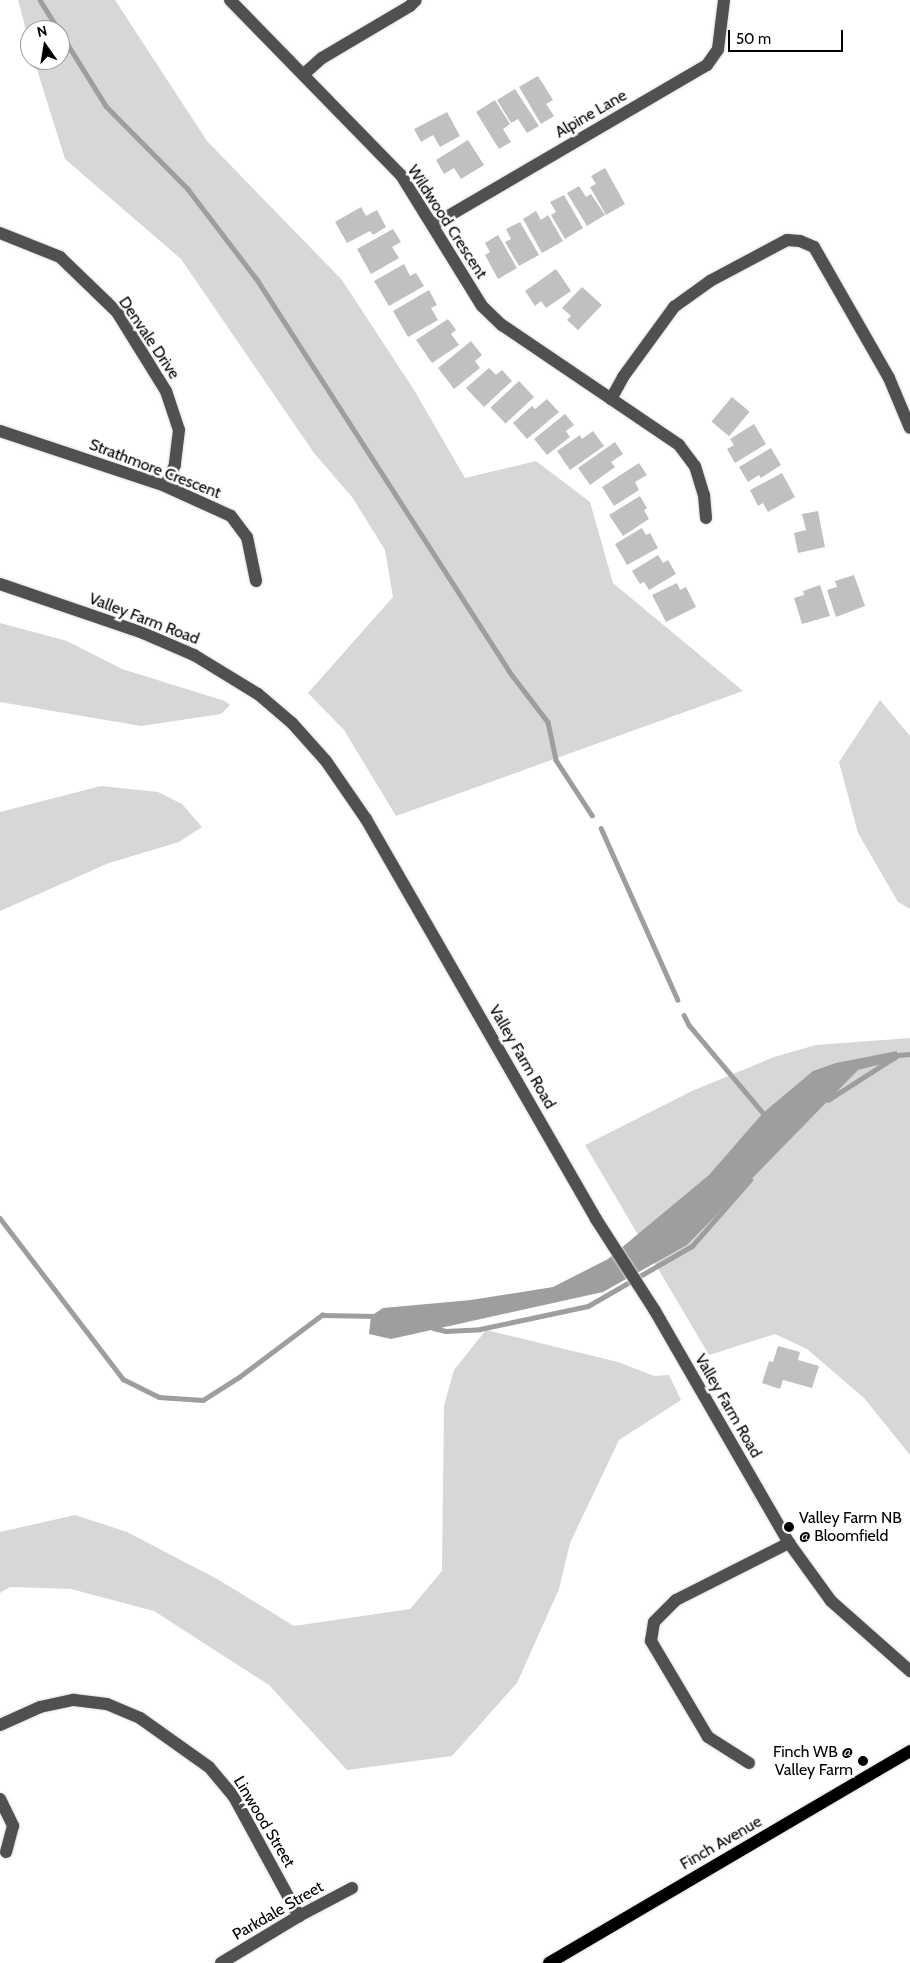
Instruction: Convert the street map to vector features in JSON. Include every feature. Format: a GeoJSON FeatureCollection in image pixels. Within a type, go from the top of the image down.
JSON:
{"type":"FeatureCollection","features":[{"type":"Feature","properties":{"kind":"main road","name":"Finch Avenue"},"geometry":{"type":"LineString","coordinates":[[549,1963],[910,1751]]}},
{"type":"Feature","properties":{"kind":"street","name":"Wildwood Crescent"},"geometry":{"type":"LineString","coordinates":[[230,0],[304,74],[401,176],[482,306],[502,325],[679,445],[695,466],[704,495],[706,518]]}},
{"type":"Feature","properties":{"kind":"street"},"geometry":{"type":"LineString","coordinates":[[304,74],[322,58],[410,6],[416,0]]}},
{"type":"Feature","properties":{"kind":"street","name":"Alpine Lane"},"geometry":{"type":"LineString","coordinates":[[433,225],[707,65],[718,49],[724,0]]}},
{"type":"Feature","properties":{"kind":"street","name":"Denvale Drive"},"geometry":{"type":"LineString","coordinates":[[0,233],[60,257],[117,312],[166,392],[179,430],[175,465],[165,486]]}},
{"type":"Feature","properties":{"kind":"street"},"geometry":{"type":"LineString","coordinates":[[611,398],[623,377],[674,307],[710,282],[787,240],[800,241],[814,248],[889,378],[910,428]]}},
{"type":"Feature","properties":{"kind":"street","name":"Strathmore Crescent"},"geometry":{"type":"LineString","coordinates":[[0,431],[165,486],[231,516],[247,537],[256,581]]}},
{"type":"Feature","properties":{"kind":"street","name":"Valley Farm Road"},"geometry":{"type":"LineString","coordinates":[[0,584],[143,633],[194,655],[258,694],[292,723],[326,761],[366,819],[596,1219],[655,1312],[789,1543],[831,1601],[910,1671]]}},
{"type":"Feature","properties":{"kind":"street"},"geometry":{"type":"LineString","coordinates":[[749,1763],[708,1737],[651,1640],[654,1622],[676,1600],[789,1543]]}},
{"type":"Feature","properties":{"kind":"street","name":"Linwood Street"},"geometry":{"type":"LineString","coordinates":[[0,1725],[40,1707],[74,1700],[107,1704],[140,1718],[209,1767],[234,1797],[299,1916]]}},
{"type":"Feature","properties":{"kind":"street"},"geometry":{"type":"LineString","coordinates":[[0,1799],[12,1826],[6,1852]]}},
{"type":"Feature","properties":{"kind":"street","name":"Parkdale Street"},"geometry":{"type":"LineString","coordinates":[[221,1963],[299,1916],[352,1888]]}},
{"type":"Feature","properties":{"kind":"shaded area"},"geometry":{"type":"Polygon","coordinates":[[[18,0],[115,0],[207,141],[342,280],[414,390],[465,478],[536,461],[590,502],[613,583],[743,691],[396,816],[344,730],[308,693],[393,597],[385,550],[352,497],[314,453],[181,259],[65,159],[37,70],[70,70],[70,20],[23,20],[18,0]]]}},
{"type":"Feature","properties":{"kind":"shaded area"},"geometry":{"type":"Polygon","coordinates":[[[0,623],[67,641],[122,669],[225,701],[230,705],[221,714],[141,726],[0,702],[0,623]]]}},
{"type":"Feature","properties":{"kind":"shaded area"},"geometry":{"type":"Polygon","coordinates":[[[880,700],[910,736],[910,909],[898,902],[858,833],[839,762],[880,700]]]}},
{"type":"Feature","properties":{"kind":"shaded area"},"geometry":{"type":"Polygon","coordinates":[[[101,786],[158,792],[182,804],[202,827],[179,842],[109,863],[0,911],[0,812],[101,786]]]}},
{"type":"Feature","properties":{"kind":"shaded area"},"geometry":{"type":"Polygon","coordinates":[[[910,1038],[910,1455],[864,1398],[807,1349],[775,1334],[709,1355],[585,1145],[692,1091],[774,1057],[816,1045],[910,1038]]]}},
{"type":"Feature","properties":{"kind":"shaded area"},"geometry":{"type":"Polygon","coordinates":[[[897,1051],[897,1060],[858,1070],[687,1245],[603,1292],[391,1339],[369,1334],[371,1316],[383,1308],[471,1300],[553,1287],[608,1259],[709,1175],[763,1113],[813,1071],[836,1063],[897,1051]]]}},
{"type":"Feature","properties":{"kind":"shaded area"},"geometry":{"type":"Polygon","coordinates":[[[486,1330],[618,1362],[654,1376],[669,1375],[681,1400],[619,1440],[570,1543],[559,1589],[517,1683],[452,1756],[347,1770],[269,1685],[154,1611],[71,1589],[10,1587],[0,1593],[0,1532],[75,1515],[127,1532],[219,1580],[294,1626],[410,1609],[442,1571],[444,1406],[454,1370],[486,1330]]]}},
{"type":"Feature","properties":{"kind":"building"},"geometry":{"type":"Polygon","coordinates":[[[538,76],[553,100],[546,104],[554,116],[541,124],[519,87],[538,76]]]}},
{"type":"Feature","properties":{"kind":"building"},"geometry":{"type":"Polygon","coordinates":[[[515,89],[539,126],[527,133],[518,119],[511,123],[497,100],[515,89]]]}},
{"type":"Feature","properties":{"kind":"building"},"geometry":{"type":"Polygon","coordinates":[[[495,100],[510,124],[503,129],[511,142],[499,149],[476,112],[495,100]]]}},
{"type":"Feature","properties":{"kind":"building"},"geometry":{"type":"Polygon","coordinates":[[[447,112],[460,136],[440,147],[433,135],[421,142],[414,129],[447,112]]]}},
{"type":"Feature","properties":{"kind":"building"},"geometry":{"type":"Polygon","coordinates":[[[468,140],[484,165],[461,179],[454,168],[444,174],[436,160],[468,140]]]}},
{"type":"Feature","properties":{"kind":"building"},"geometry":{"type":"Polygon","coordinates":[[[605,168],[625,204],[606,215],[590,187],[596,184],[591,176],[605,168]]]}},
{"type":"Feature","properties":{"kind":"building"},"geometry":{"type":"Polygon","coordinates":[[[579,186],[586,197],[591,194],[605,215],[587,226],[567,193],[579,186]]]}},
{"type":"Feature","properties":{"kind":"building"},"geometry":{"type":"Polygon","coordinates":[[[564,195],[583,228],[565,239],[551,215],[556,212],[550,202],[564,195]]]}},
{"type":"Feature","properties":{"kind":"building"},"geometry":{"type":"Polygon","coordinates":[[[361,207],[366,216],[377,210],[386,227],[373,235],[370,231],[347,243],[335,222],[361,207]]]}},
{"type":"Feature","properties":{"kind":"building"},"geometry":{"type":"Polygon","coordinates":[[[536,211],[541,220],[548,215],[563,241],[542,253],[523,219],[536,211]]]}},
{"type":"Feature","properties":{"kind":"building"},"geometry":{"type":"Polygon","coordinates":[[[520,222],[539,255],[519,266],[505,242],[511,239],[506,229],[520,222]]]}},
{"type":"Feature","properties":{"kind":"building"},"geometry":{"type":"Polygon","coordinates":[[[393,229],[401,242],[392,247],[399,258],[371,274],[357,249],[393,229]]]}},
{"type":"Feature","properties":{"kind":"building"},"geometry":{"type":"Polygon","coordinates":[[[498,235],[517,268],[498,279],[485,255],[490,252],[485,243],[498,235]]]}},
{"type":"Feature","properties":{"kind":"building"},"geometry":{"type":"Polygon","coordinates":[[[404,264],[410,276],[416,273],[424,286],[389,306],[374,281],[404,264]]]}},
{"type":"Feature","properties":{"kind":"building"},"geometry":{"type":"Polygon","coordinates":[[[556,269],[571,291],[546,308],[541,301],[535,306],[525,291],[556,269]]]}},
{"type":"Feature","properties":{"kind":"building"},"geometry":{"type":"Polygon","coordinates":[[[582,287],[602,305],[578,330],[567,320],[571,316],[562,308],[582,287]]]}},
{"type":"Feature","properties":{"kind":"building"},"geometry":{"type":"Polygon","coordinates":[[[429,290],[437,305],[431,308],[438,320],[408,337],[393,311],[429,290]]]}},
{"type":"Feature","properties":{"kind":"building"},"geometry":{"type":"Polygon","coordinates":[[[448,319],[456,330],[451,334],[459,345],[432,363],[416,340],[448,319]]]}},
{"type":"Feature","properties":{"kind":"building"},"geometry":{"type":"Polygon","coordinates":[[[471,341],[482,355],[475,361],[480,368],[454,389],[438,368],[471,341]]]}},
{"type":"Feature","properties":{"kind":"building"},"geometry":{"type":"Polygon","coordinates":[[[489,368],[496,375],[502,370],[512,381],[484,407],[466,388],[489,368]]]}},
{"type":"Feature","properties":{"kind":"building"},"geometry":{"type":"Polygon","coordinates":[[[519,381],[534,397],[505,424],[490,408],[519,381]]]}},
{"type":"Feature","properties":{"kind":"building"},"geometry":{"type":"Polygon","coordinates":[[[732,397],[750,412],[729,436],[711,422],[732,397]]]}},
{"type":"Feature","properties":{"kind":"building"},"geometry":{"type":"Polygon","coordinates":[[[547,399],[559,412],[527,439],[513,423],[532,406],[535,409],[547,399]]]}},
{"type":"Feature","properties":{"kind":"building"},"geometry":{"type":"Polygon","coordinates":[[[565,414],[574,425],[566,431],[570,437],[547,455],[534,439],[565,414]]]}},
{"type":"Feature","properties":{"kind":"building"},"geometry":{"type":"Polygon","coordinates":[[[754,424],[766,444],[735,463],[727,449],[734,445],[730,439],[754,424]]]}},
{"type":"Feature","properties":{"kind":"building"},"geometry":{"type":"Polygon","coordinates":[[[593,431],[604,446],[570,470],[557,451],[580,435],[582,439],[593,431]]]}},
{"type":"Feature","properties":{"kind":"building"},"geometry":{"type":"Polygon","coordinates":[[[615,442],[623,454],[611,462],[615,467],[590,485],[578,468],[615,442]]]}},
{"type":"Feature","properties":{"kind":"building"},"geometry":{"type":"Polygon","coordinates":[[[771,448],[781,465],[761,478],[759,475],[748,482],[739,467],[771,448]]]}},
{"type":"Feature","properties":{"kind":"building"},"geometry":{"type":"Polygon","coordinates":[[[639,463],[647,475],[635,482],[639,490],[614,506],[602,487],[639,463]]]}},
{"type":"Feature","properties":{"kind":"building"},"geometry":{"type":"Polygon","coordinates":[[[782,473],[795,497],[768,512],[763,503],[758,506],[750,490],[782,473]]]}},
{"type":"Feature","properties":{"kind":"building"},"geometry":{"type":"Polygon","coordinates":[[[640,496],[647,508],[644,510],[649,519],[623,536],[609,515],[640,496]]]}},
{"type":"Feature","properties":{"kind":"building"},"geometry":{"type":"Polygon","coordinates":[[[818,511],[825,547],[798,553],[794,533],[806,530],[802,514],[818,511]]]}},
{"type":"Feature","properties":{"kind":"building"},"geometry":{"type":"Polygon","coordinates":[[[642,528],[646,535],[650,533],[658,548],[627,565],[615,544],[642,528]]]}},
{"type":"Feature","properties":{"kind":"building"},"geometry":{"type":"Polygon","coordinates":[[[658,555],[663,563],[668,560],[676,574],[649,590],[644,582],[640,584],[632,571],[658,555]]]}},
{"type":"Feature","properties":{"kind":"building"},"geometry":{"type":"Polygon","coordinates":[[[854,575],[865,606],[836,617],[827,590],[837,587],[835,581],[854,575]]]}},
{"type":"Feature","properties":{"kind":"building"},"geometry":{"type":"Polygon","coordinates":[[[677,583],[680,590],[686,587],[696,607],[666,622],[652,595],[677,583]]]}},
{"type":"Feature","properties":{"kind":"building"},"geometry":{"type":"Polygon","coordinates":[[[820,585],[830,616],[802,624],[794,598],[804,595],[803,591],[820,585]]]}},
{"type":"Feature","properties":{"kind":"building"},"geometry":{"type":"Polygon","coordinates":[[[778,1346],[800,1352],[798,1360],[819,1366],[812,1388],[783,1380],[780,1389],[762,1383],[769,1361],[773,1362],[778,1346]]]}},
{"type":"Feature","properties":{"kind":"waterway"},"geometry":{"type":"LineString","coordinates":[[40,0],[53,20]]}},
{"type":"Feature","properties":{"kind":"waterway"},"geometry":{"type":"LineString","coordinates":[[70,48],[106,106],[188,189],[258,281],[509,671],[548,722],[556,760],[592,815]]}},
{"type":"Feature","properties":{"kind":"waterway"},"geometry":{"type":"LineString","coordinates":[[601,828],[678,1000]]}},
{"type":"Feature","properties":{"kind":"waterway"},"geometry":{"type":"LineString","coordinates":[[684,1015],[689,1025],[763,1113]]}},
{"type":"Feature","properties":{"kind":"waterway"},"geometry":{"type":"LineString","coordinates":[[828,1100],[898,1055],[910,1054]]}},
{"type":"Feature","properties":{"kind":"waterway"},"geometry":{"type":"LineString","coordinates":[[433,1328],[446,1331],[480,1329],[588,1306],[692,1246],[750,1180]]}},
{"type":"Feature","properties":{"kind":"waterway"},"geometry":{"type":"LineString","coordinates":[[0,1218],[123,1379],[159,1397],[203,1400],[239,1377],[322,1315],[377,1316]]}},
{"type":"Feature","properties":{"kind":"place","name":"Valley Farm NB @ Bloomfield"},"geometry":{"type":"Point","coordinates":[789,1527]}},
{"type":"Feature","properties":{"kind":"place","name":"Finch WB @ Valley Farm"},"geometry":{"type":"Point","coordinates":[863,1761]}}]}
